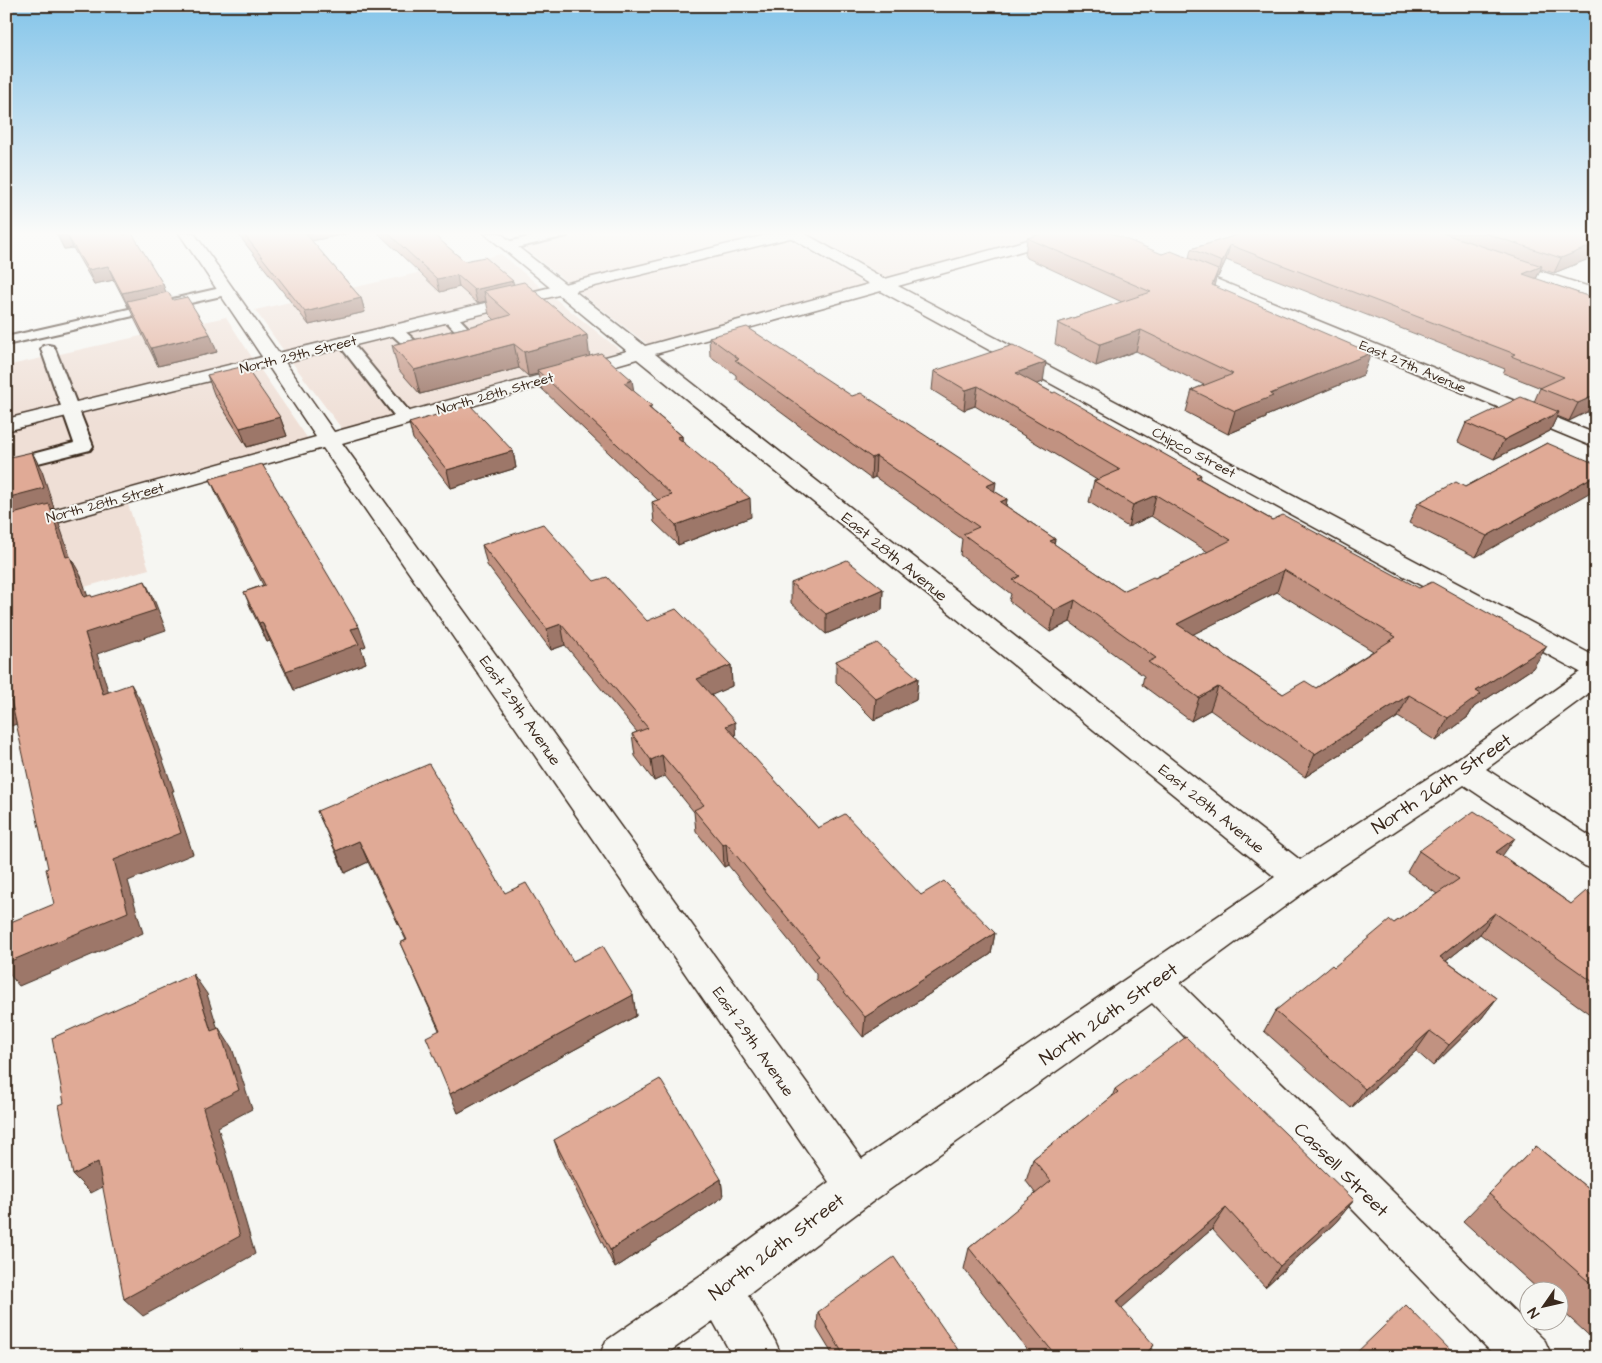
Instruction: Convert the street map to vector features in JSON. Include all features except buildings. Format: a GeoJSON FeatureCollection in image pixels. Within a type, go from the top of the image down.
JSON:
{"type":"FeatureCollection","features":[{"type":"Feature","properties":{"kind":"street","name":"East 29th Avenue"},"geometry":{"type":"LineString","coordinates":[[229,297],[857,1187]]}},
{"type":"Feature","properties":{"kind":"street","name":"North 29th Street"},"geometry":{"type":"LineString","coordinates":[[6,425],[533,297]]}},
{"type":"Feature","properties":{"kind":"street","name":"East 28th Avenue"},"geometry":{"type":"LineString","coordinates":[[569,297],[1299,878]]}},
{"type":"Feature","properties":{"kind":"street","name":"North 28th Street"},"geometry":{"type":"LineString","coordinates":[[6,530],[841,297]]}},
{"type":"Feature","properties":{"kind":"street","name":"Chipco Street"},"geometry":{"type":"LineString","coordinates":[[905,297],[1596,669]]}},
{"type":"Feature","properties":{"kind":"street","name":"East 27th Avenue"},"geometry":{"type":"LineString","coordinates":[[1246,297],[1596,442]]}},
{"type":"Feature","properties":{"kind":"street","name":"North 26th Street"},"geometry":{"type":"LineString","coordinates":[[622,1357],[720,1289],[857,1187],[1154,982],[1299,878],[1464,770],[1596,674]]}},
{"type":"Feature","properties":{"kind":"street"},"geometry":{"type":"LineString","coordinates":[[1464,770],[1596,857]]}},
{"type":"Feature","properties":{"kind":"street","name":"Cassell Street"},"geometry":{"type":"LineString","coordinates":[[1154,982],[1529,1357]]}},
{"type":"Feature","properties":{"kind":"street"},"geometry":{"type":"LineString","coordinates":[[720,1289],[759,1357]]}},
{"type":"Feature","properties":{"kind":"lane"},"geometry":{"type":"LineString","coordinates":[[6,340],[200,297]]}},
{"type":"Feature","properties":{"kind":"lane"},"geometry":{"type":"LineString","coordinates":[[450,317],[476,344]]}},
{"type":"Feature","properties":{"kind":"lane"},"geometry":{"type":"LineString","coordinates":[[395,330],[425,357]]}},
{"type":"Feature","properties":{"kind":"lane"},"geometry":{"type":"LineString","coordinates":[[344,342],[406,419]]}},
{"type":"Feature","properties":{"kind":"lane"},"geometry":{"type":"LineString","coordinates":[[6,466],[84,446],[48,349]]}},
{"type":"Feature","properties":{"kind":"shaded area"},"geometry":{"type":"Polygon","coordinates":[[[314,297],[511,297],[284,351],[255,310],[314,297]]]}},
{"type":"Feature","properties":{"kind":"shaded area"},"geometry":{"type":"Polygon","coordinates":[[[553,297],[621,351],[342,429],[291,361],[553,297]]]}},
{"type":"Feature","properties":{"kind":"shaded area"},"geometry":{"type":"Polygon","coordinates":[[[585,297],[819,297],[647,344],[585,297]]]}},
{"type":"Feature","properties":{"kind":"shaded area"},"geometry":{"type":"Polygon","coordinates":[[[226,317],[253,359],[6,418],[6,366],[226,317]]]}},
{"type":"Feature","properties":{"kind":"shaded area"},"geometry":{"type":"Polygon","coordinates":[[[260,369],[308,439],[6,521],[6,431],[260,369]]]}},
{"type":"Feature","properties":{"kind":"shaded area"},"geometry":{"type":"Polygon","coordinates":[[[128,504],[149,569],[6,609],[6,538],[128,504]]]}}]}
